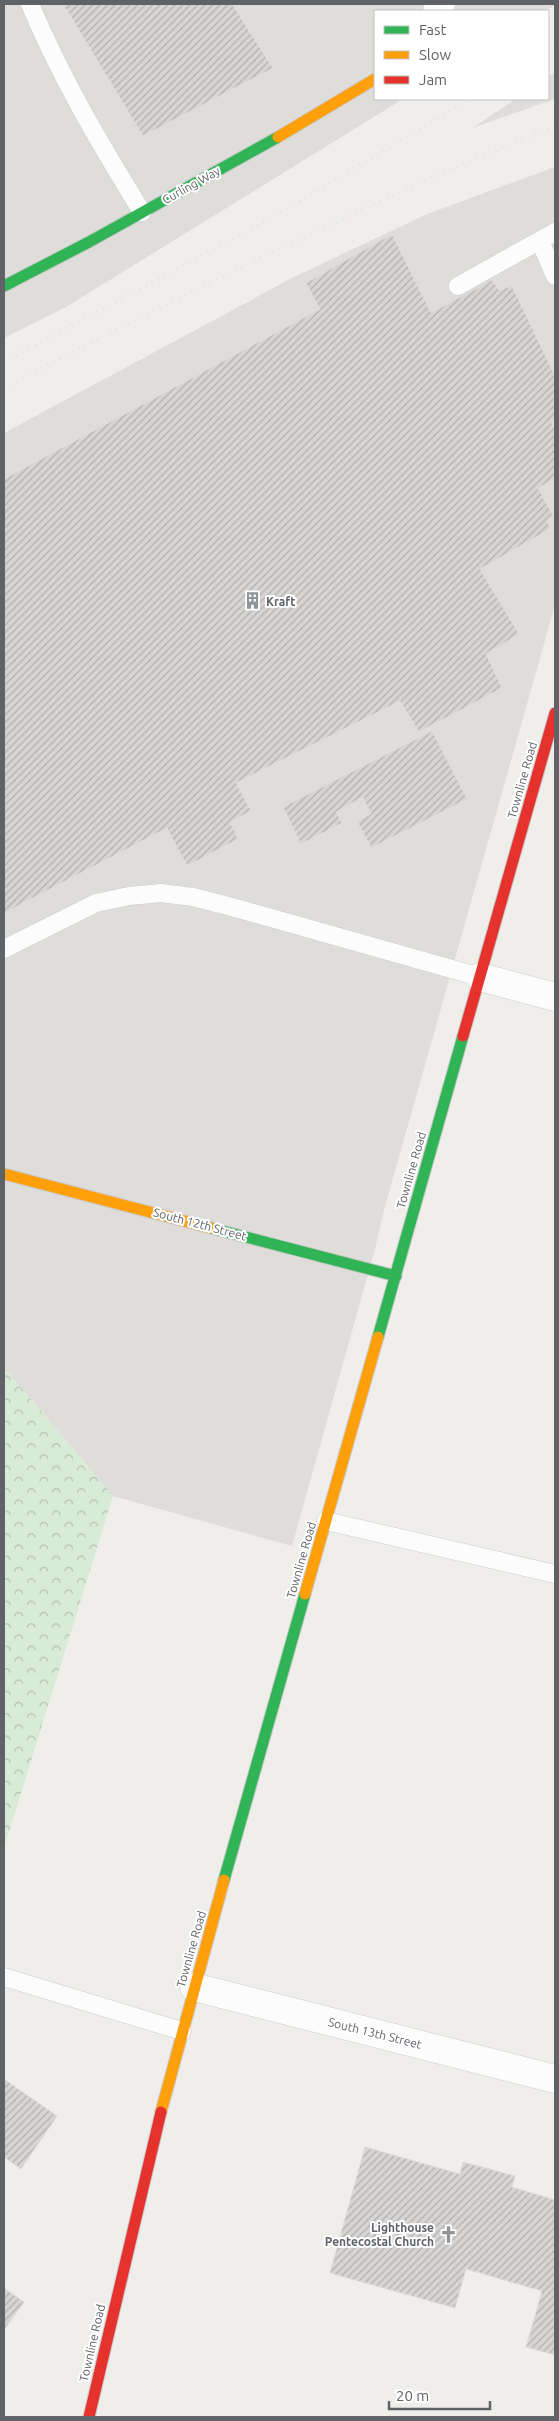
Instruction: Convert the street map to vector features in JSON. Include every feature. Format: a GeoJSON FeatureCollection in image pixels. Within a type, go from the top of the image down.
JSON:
{"type":"FeatureCollection","features":[{"type":"Feature","properties":{"kind":"street","name":"Curling Way"},"geometry":{"type":"LineString","coordinates":[[4,286],[318,114],[374,79]]}},
{"type":"Feature","properties":{"kind":"street","name":"Townline Road"},"geometry":{"type":"LineString","coordinates":[[89,2417],[152,2140],[555,713]]}},
{"type":"Feature","properties":{"kind":"street"},"geometry":{"type":"LineString","coordinates":[[480,978],[555,997]]}},
{"type":"Feature","properties":{"kind":"street","name":"South 12th Street"},"geometry":{"type":"LineString","coordinates":[[4,1174],[396,1276]]}},
{"type":"Feature","properties":{"kind":"street","name":"South 13th Street"},"geometry":{"type":"LineString","coordinates":[[194,1987],[555,2079]]}},
{"type":"Feature","properties":{"kind":"lane"},"geometry":{"type":"LineString","coordinates":[[30,4],[52,55],[75,101],[142,212]]}},
{"type":"Feature","properties":{"kind":"lane"},"geometry":{"type":"LineString","coordinates":[[458,286],[555,232]]}},
{"type":"Feature","properties":{"kind":"lane"},"geometry":{"type":"LineString","coordinates":[[540,241],[555,276]]}},
{"type":"Feature","properties":{"kind":"lane"},"geometry":{"type":"LineString","coordinates":[[4,949],[96,903],[161,893],[193,897],[232,907],[480,978]]}},
{"type":"Feature","properties":{"kind":"lane"},"geometry":{"type":"LineString","coordinates":[[326,1521],[555,1574]]}},
{"type":"Feature","properties":{"kind":"lane"},"geometry":{"type":"LineString","coordinates":[[4,1977],[182,2032]]}},
{"type":"Feature","properties":{"kind":"shaded area"},"geometry":{"type":"Polygon","coordinates":[[[4,4],[555,4],[547,10],[374,10],[374,100],[401,100],[66,307],[4,338],[4,4]]]}},
{"type":"Feature","properties":{"kind":"shaded area"},"geometry":{"type":"Polygon","coordinates":[[[555,72],[555,99],[472,128],[514,100],[549,100],[549,76],[555,72]]]}},
{"type":"Feature","properties":{"kind":"shaded area"},"geometry":{"type":"Polygon","coordinates":[[[555,167],[555,605],[384,1210],[375,1249],[292,1546],[113,1496],[4,1368],[4,433],[292,278],[427,214],[555,167]]]}},
{"type":"Feature","properties":{"kind":"green space"},"geometry":{"type":"Polygon","coordinates":[[[4,1368],[113,1496],[4,1848],[4,1368]]]}},
{"type":"Feature","properties":{"kind":"building"},"geometry":{"type":"Polygon","coordinates":[[[63,4],[232,4],[273,68],[143,136],[63,4]]]}},
{"type":"Feature","properties":{"kind":"building","name":"Kraft"},"geometry":{"type":"Polygon","coordinates":[[[392,234],[431,313],[492,280],[499,290],[512,286],[555,376],[555,420],[551,422],[555,430],[555,479],[538,488],[554,517],[547,520],[550,529],[480,569],[519,634],[486,654],[502,688],[419,732],[400,701],[236,783],[251,811],[230,822],[238,839],[187,866],[167,828],[4,913],[4,479],[320,309],[306,283],[392,234]]]}},
{"type":"Feature","properties":{"kind":"building"},"geometry":{"type":"Polygon","coordinates":[[[432,731],[467,799],[371,848],[357,821],[371,814],[363,797],[336,812],[342,823],[301,844],[283,807],[432,731]]]}},
{"type":"Feature","properties":{"kind":"building"},"geometry":{"type":"Polygon","coordinates":[[[4,2079],[57,2116],[21,2169],[4,2157],[4,2079]]]}},
{"type":"Feature","properties":{"kind":"building","name":"Lighthouse Pentecostal Church"},"geometry":{"type":"Polygon","coordinates":[[[365,2147],[460,2174],[463,2162],[515,2176],[512,2187],[555,2200],[555,2355],[526,2347],[542,2291],[466,2269],[455,2308],[330,2273],[365,2147]]]}},
{"type":"Feature","properties":{"kind":"building"},"geometry":{"type":"Polygon","coordinates":[[[4,2288],[24,2302],[4,2330],[4,2288]]]}},
{"type":"Feature","properties":{"kind":"railway"},"geometry":{"type":"LineString","coordinates":[[549,47],[555,43]]}},
{"type":"Feature","properties":{"kind":"railway"},"geometry":{"type":"LineString","coordinates":[[4,362],[268,220],[468,100]]}},
{"type":"Feature","properties":{"kind":"railway"},"geometry":{"type":"LineString","coordinates":[[4,388],[173,301],[379,202],[449,170],[555,126]]}},
{"type":"Feature","properties":{"kind":"traffic: fast"},"geometry":{"type":"LineString","coordinates":[[4,286],[89,242],[278,137]]}},
{"type":"Feature","properties":{"kind":"traffic: fast"},"geometry":{"type":"LineString","coordinates":[[378,1337],[463,1036]]}},
{"type":"Feature","properties":{"kind":"traffic: fast"},"geometry":{"type":"LineString","coordinates":[[211,1228],[396,1276]]}},
{"type":"Feature","properties":{"kind":"traffic: fast"},"geometry":{"type":"LineString","coordinates":[[224,1880],[305,1594]]}},
{"type":"Feature","properties":{"kind":"traffic: slow"},"geometry":{"type":"LineString","coordinates":[[278,137],[374,80]]}},
{"type":"Feature","properties":{"kind":"traffic: slow"},"geometry":{"type":"LineString","coordinates":[[4,1174],[211,1228]]}},
{"type":"Feature","properties":{"kind":"traffic: slow"},"geometry":{"type":"LineString","coordinates":[[305,1594],[378,1337]]}},
{"type":"Feature","properties":{"kind":"traffic: slow"},"geometry":{"type":"LineString","coordinates":[[161,2112],[224,1880]]}},
{"type":"Feature","properties":{"kind":"traffic: jam"},"geometry":{"type":"LineString","coordinates":[[463,1036],[555,713]]}},
{"type":"Feature","properties":{"kind":"traffic: jam"},"geometry":{"type":"LineString","coordinates":[[89,2417],[161,2112]]}},
{"type":"Feature","properties":{"kind":"place","name":"Kraft"},"geometry":{"type":"Point","coordinates":[252,601]}},
{"type":"Feature","properties":{"kind":"place","name":"Lighthouse Pentecostal Church"},"geometry":{"type":"Point","coordinates":[448,2234]}}]}
